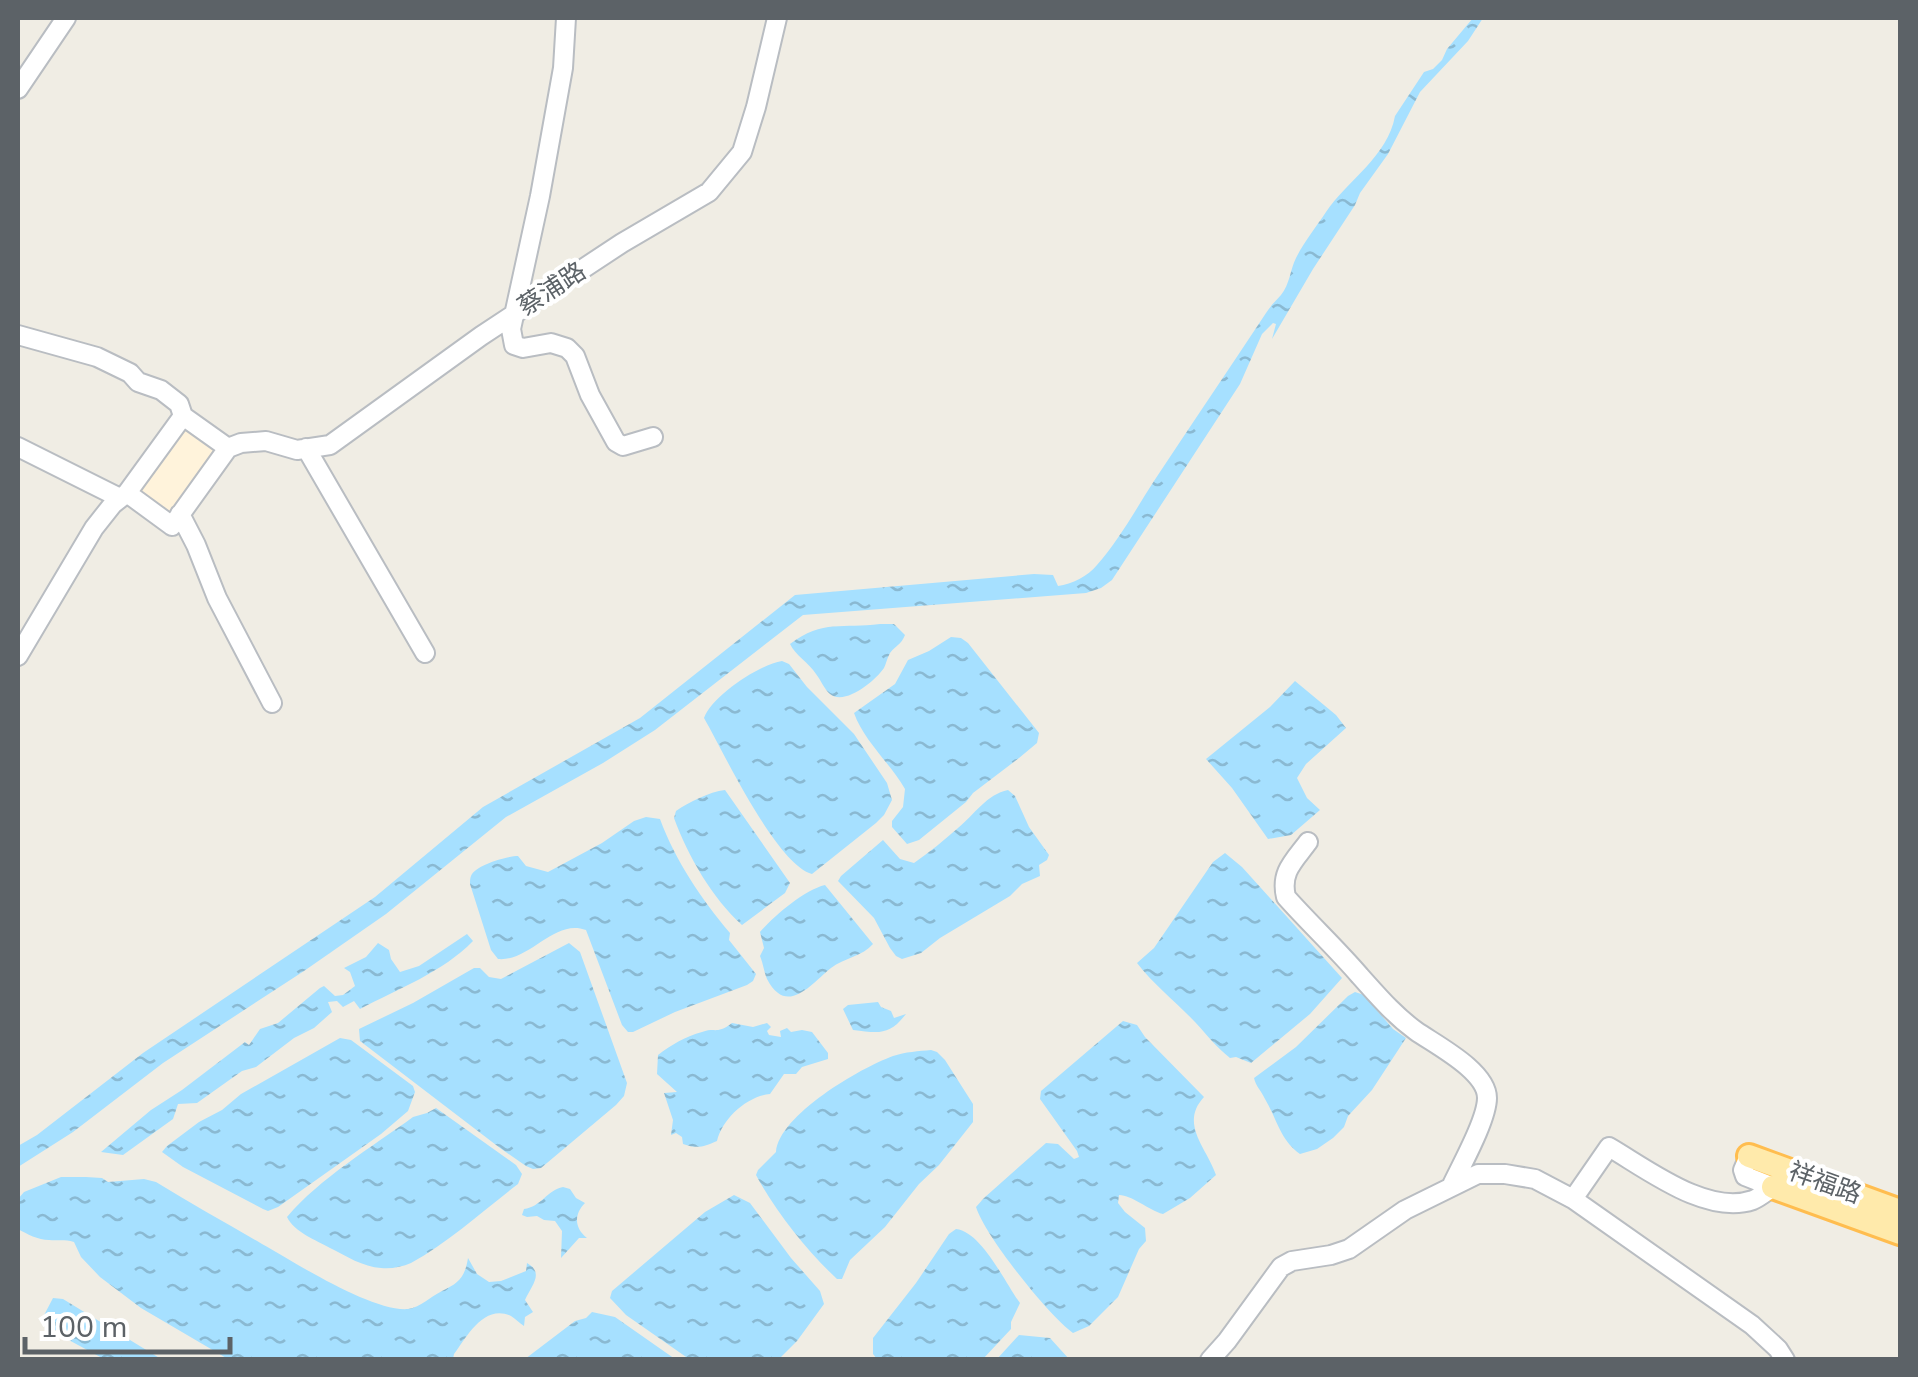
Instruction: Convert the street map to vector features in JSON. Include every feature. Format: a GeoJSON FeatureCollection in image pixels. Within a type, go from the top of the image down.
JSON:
{"type":"FeatureCollection","features":[{"type":"Feature","properties":{"kind":"main road","name":"祥福路"},"geometry":{"type":"LineString","coordinates":[[1749,1156],[1900,1211]]}},
{"type":"Feature","properties":{"kind":"main road","name":"祥福路"},"geometry":{"type":"LineString","coordinates":[[1773,1187],[1900,1232]]}},
{"type":"Feature","properties":{"kind":"street"},"geometry":{"type":"LineString","coordinates":[[18,89],[66,18]]}},
{"type":"Feature","properties":{"kind":"street"},"geometry":{"type":"LineString","coordinates":[[566,18],[562,68],[540,196],[510,329],[514,345],[523,348],[552,343],[575,356],[590,395],[616,442],[623,446],[654,437]]}},
{"type":"Feature","properties":{"kind":"street","name":"蔡浦路"},"geometry":{"type":"LineString","coordinates":[[306,448],[330,445],[515,313],[709,192],[742,152],[778,18]]}},
{"type":"Feature","properties":{"kind":"street"},"geometry":{"type":"LineString","coordinates":[[18,335],[98,357],[130,373],[138,382],[161,390],[179,404],[183,416],[228,448]]}},
{"type":"Feature","properties":{"kind":"street"},"geometry":{"type":"LineString","coordinates":[[18,656],[94,528],[183,416]]}},
{"type":"Feature","properties":{"kind":"street"},"geometry":{"type":"LineString","coordinates":[[18,446],[123,496],[172,526],[228,448],[266,441],[297,450],[306,448],[425,653]]}},
{"type":"Feature","properties":{"kind":"street"},"geometry":{"type":"LineString","coordinates":[[180,514],[217,598],[272,703]]}},
{"type":"Feature","properties":{"kind":"street"},"geometry":{"type":"LineString","coordinates":[[1308,842],[1283,882],[1286,897],[1376,996],[1412,1028],[1466,1066],[1483,1084],[1487,1096],[1484,1112],[1452,1185]]}},
{"type":"Feature","properties":{"kind":"street"},"geometry":{"type":"LineString","coordinates":[[1573,1199],[1609,1148],[1688,1193],[1726,1203],[1754,1200],[1773,1187]]}},
{"type":"Feature","properties":{"kind":"street"},"geometry":{"type":"LineString","coordinates":[[1749,1156],[1743,1170],[1745,1176],[1773,1187]]}},
{"type":"Feature","properties":{"kind":"street"},"geometry":{"type":"LineString","coordinates":[[1210,1360],[1281,1267],[1349,1249],[1406,1210],[1478,1174],[1534,1180],[1573,1199],[1752,1324],[1785,1360]]}},
{"type":"Feature","properties":{"kind":"shaded area"},"geometry":{"type":"Polygon","coordinates":[[[183,416],[228,448],[172,526],[127,493],[183,416]]]}},
{"type":"Feature","properties":{"kind":"water"},"geometry":{"type":"Polygon","coordinates":[[[1473,18],[1483,18],[1468,41],[1420,92],[1388,154],[1360,193],[1272,339],[1276,324],[1273,323],[1262,334],[1240,384],[1112,580],[1086,593],[803,615],[655,730],[506,817],[386,914],[163,1063],[73,1132],[18,1167],[18,1146],[143,1053],[375,897],[483,807],[640,718],[795,595],[1034,574],[1053,575],[1058,586],[1089,573],[1120,535],[1284,291],[1296,258],[1310,235],[1384,144],[1395,116],[1424,72],[1442,60],[1473,18]]]}},
{"type":"Feature","properties":{"kind":"water"},"geometry":{"type":"Polygon","coordinates":[[[894,624],[905,635],[884,668],[859,690],[844,697],[828,692],[790,644],[823,628],[894,624]]]}},
{"type":"Feature","properties":{"kind":"water"},"geometry":{"type":"Polygon","coordinates":[[[951,637],[968,643],[1039,733],[1037,743],[919,840],[907,844],[892,827],[903,807],[905,789],[854,713],[895,684],[908,660],[951,637]]]}},
{"type":"Feature","properties":{"kind":"water"},"geometry":{"type":"Polygon","coordinates":[[[782,661],[854,734],[887,783],[892,800],[876,823],[812,874],[798,866],[767,829],[704,718],[716,700],[737,683],[782,661]]]}},
{"type":"Feature","properties":{"kind":"water"},"geometry":{"type":"Polygon","coordinates":[[[1295,681],[1346,728],[1306,764],[1297,778],[1307,798],[1320,810],[1291,835],[1268,839],[1206,759],[1270,707],[1295,681]]]}},
{"type":"Feature","properties":{"kind":"water"},"geometry":{"type":"Polygon","coordinates":[[[725,790],[790,883],[785,893],[742,925],[702,876],[674,818],[676,811],[687,804],[725,790]]]}},
{"type":"Feature","properties":{"kind":"water"},"geometry":{"type":"Polygon","coordinates":[[[1008,790],[1049,855],[1039,865],[1040,876],[1022,884],[1010,896],[921,953],[902,959],[896,956],[874,918],[838,881],[841,876],[883,840],[900,859],[914,863],[987,800],[1008,790]]]}},
{"type":"Feature","properties":{"kind":"water"},"geometry":{"type":"Polygon","coordinates":[[[646,817],[660,819],[690,879],[756,974],[747,985],[628,1032],[586,930],[563,930],[521,954],[498,959],[491,950],[470,880],[485,865],[513,856],[518,856],[526,866],[548,872],[646,817]]]}},
{"type":"Feature","properties":{"kind":"water"},"geometry":{"type":"Polygon","coordinates":[[[1225,853],[1342,978],[1310,1014],[1251,1063],[1225,1054],[1137,963],[1154,948],[1213,862],[1225,853]]]}},
{"type":"Feature","properties":{"kind":"water"},"geometry":{"type":"Polygon","coordinates":[[[825,885],[873,944],[831,968],[799,994],[783,996],[766,976],[760,956],[764,948],[760,932],[781,911],[825,885]]]}},
{"type":"Feature","properties":{"kind":"water"},"geometry":{"type":"Polygon","coordinates":[[[467,934],[473,941],[434,971],[360,1009],[354,1001],[343,1007],[337,1001],[328,1002],[332,1012],[314,1028],[197,1103],[178,1104],[173,1119],[123,1155],[101,1152],[151,1110],[245,1042],[249,1045],[260,1029],[278,1023],[320,988],[324,986],[335,996],[355,986],[350,972],[344,968],[366,957],[378,943],[389,950],[400,972],[419,966],[467,934]]]}},
{"type":"Feature","properties":{"kind":"water"},"geometry":{"type":"Polygon","coordinates":[[[569,943],[580,952],[627,1083],[624,1096],[616,1105],[541,1168],[526,1166],[500,1148],[360,1041],[359,1029],[474,968],[501,979],[569,943]]]}},
{"type":"Feature","properties":{"kind":"water"},"geometry":{"type":"Polygon","coordinates":[[[1355,992],[1364,995],[1393,1029],[1406,1038],[1372,1090],[1348,1116],[1344,1127],[1317,1149],[1300,1154],[1283,1136],[1254,1078],[1296,1047],[1355,992]]]}},
{"type":"Feature","properties":{"kind":"water"},"geometry":{"type":"Polygon","coordinates":[[[878,1002],[894,1018],[906,1014],[883,1031],[853,1030],[843,1009],[878,1002]]]}},
{"type":"Feature","properties":{"kind":"water"},"geometry":{"type":"Polygon","coordinates":[[[1123,1021],[1137,1025],[1204,1097],[1197,1107],[1194,1126],[1216,1175],[1190,1198],[1163,1214],[1119,1195],[1118,1203],[1125,1212],[1145,1228],[1146,1241],[1118,1297],[1089,1326],[1073,1333],[1019,1274],[976,1207],[1046,1143],[1058,1144],[1074,1159],[1079,1157],[1040,1099],[1041,1091],[1123,1021]]]}},
{"type":"Feature","properties":{"kind":"water"},"geometry":{"type":"Polygon","coordinates":[[[732,1023],[753,1027],[767,1023],[771,1027],[769,1035],[781,1037],[780,1031],[787,1028],[791,1032],[812,1032],[828,1053],[828,1059],[802,1067],[796,1074],[784,1074],[770,1094],[737,1110],[717,1141],[700,1147],[683,1144],[682,1137],[671,1135],[673,1120],[664,1093],[677,1092],[657,1074],[658,1055],[690,1036],[732,1023]]]}},
{"type":"Feature","properties":{"kind":"water"},"geometry":{"type":"Polygon","coordinates":[[[340,1038],[351,1040],[413,1086],[415,1092],[408,1111],[381,1134],[278,1207],[263,1209],[162,1152],[241,1094],[340,1038]]]}},
{"type":"Feature","properties":{"kind":"water"},"geometry":{"type":"Polygon","coordinates":[[[931,1050],[945,1060],[973,1104],[973,1122],[885,1227],[850,1260],[842,1279],[837,1279],[782,1217],[756,1175],[758,1170],[776,1152],[791,1123],[823,1095],[893,1056],[931,1050]]]}},
{"type":"Feature","properties":{"kind":"water"},"geometry":{"type":"Polygon","coordinates":[[[436,1108],[516,1165],[522,1174],[518,1184],[439,1245],[411,1263],[396,1267],[374,1267],[355,1261],[290,1222],[287,1217],[331,1176],[413,1117],[436,1108]]]}},
{"type":"Feature","properties":{"kind":"water"},"geometry":{"type":"Polygon","coordinates":[[[61,1177],[156,1182],[334,1284],[393,1308],[413,1308],[453,1285],[463,1275],[468,1258],[477,1274],[489,1282],[526,1271],[527,1263],[536,1275],[525,1300],[533,1312],[525,1317],[524,1326],[501,1313],[484,1318],[453,1359],[228,1359],[141,1308],[100,1277],[81,1257],[74,1242],[41,1239],[18,1229],[18,1199],[24,1192],[61,1177]]]}},
{"type":"Feature","properties":{"kind":"water"},"geometry":{"type":"Polygon","coordinates":[[[563,1187],[585,1203],[577,1221],[587,1238],[579,1238],[561,1258],[562,1231],[555,1221],[522,1215],[524,1209],[563,1187]]]}},
{"type":"Feature","properties":{"kind":"water"},"geometry":{"type":"Polygon","coordinates":[[[734,1195],[750,1203],[820,1291],[824,1304],[779,1359],[689,1359],[626,1315],[610,1298],[612,1291],[705,1212],[734,1195]]]}},
{"type":"Feature","properties":{"kind":"water"},"geometry":{"type":"Polygon","coordinates":[[[956,1229],[966,1232],[984,1248],[1020,1303],[1011,1329],[983,1359],[877,1359],[873,1338],[956,1229]]]}},
{"type":"Feature","properties":{"kind":"water"},"geometry":{"type":"Polygon","coordinates":[[[53,1298],[63,1299],[161,1359],[104,1359],[65,1338],[42,1319],[53,1298]]]}},
{"type":"Feature","properties":{"kind":"water"},"geometry":{"type":"Polygon","coordinates":[[[592,1312],[615,1317],[675,1359],[525,1359],[592,1312]]]}},
{"type":"Feature","properties":{"kind":"water"},"geometry":{"type":"Polygon","coordinates":[[[1019,1335],[1050,1338],[1069,1359],[997,1359],[1019,1335]]]}}]}
